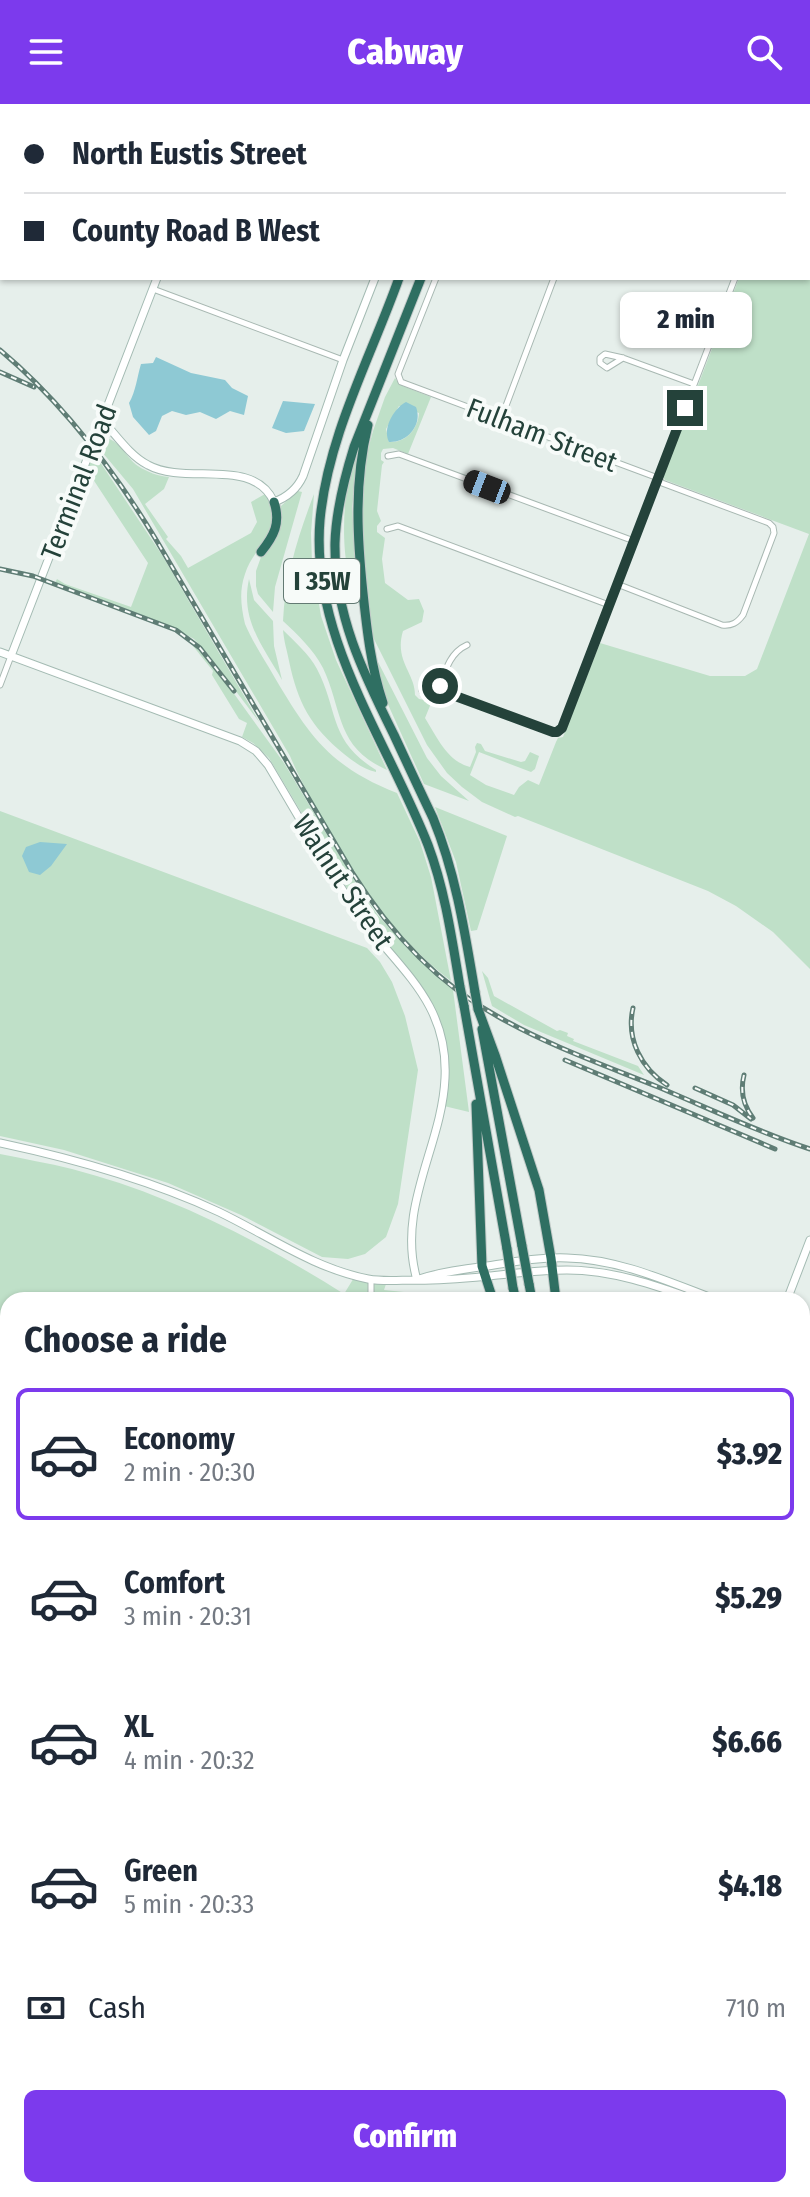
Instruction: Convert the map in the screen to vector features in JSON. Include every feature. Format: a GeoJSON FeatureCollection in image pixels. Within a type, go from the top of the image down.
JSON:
{"type":"FeatureCollection","features":[{"type":"Feature","properties":{"kind":"highway","name":"I 35W"},"geometry":{"type":"LineString","coordinates":[[398,280],[350,404],[330,467],[319,533],[322,580],[329,620],[343,657],[410,802],[435,865],[464,1006],[514,1292]]}},
{"type":"Feature","properties":{"kind":"highway","name":"I 35W"},"geometry":{"type":"LineString","coordinates":[[420,280],[354,447],[342,491],[335,565],[343,618],[354,651],[433,818],[451,868],[530,1292]]}},
{"type":"Feature","properties":{"kind":"highway"},"geometry":{"type":"LineString","coordinates":[[381,383],[365,437],[357,534],[373,667],[394,737]]}},
{"type":"Feature","properties":{"kind":"highway"},"geometry":{"type":"LineString","coordinates":[[261,552],[276,528],[274,502]]}},
{"type":"Feature","properties":{"kind":"highway"},"geometry":{"type":"LineString","coordinates":[[478,1009],[539,1190],[555,1292]]}},
{"type":"Feature","properties":{"kind":"highway"},"geometry":{"type":"LineString","coordinates":[[474,1064],[482,1266],[490,1292]]}},
{"type":"Feature","properties":{"kind":"street","name":"Terminal Road"},"geometry":{"type":"LineString","coordinates":[[0,685],[156,280]]}},
{"type":"Feature","properties":{"kind":"street"},"geometry":{"type":"LineString","coordinates":[[103,421],[147,465],[190,474],[245,477],[263,486],[274,502],[287,497],[301,482],[374,280]]}},
{"type":"Feature","properties":{"kind":"street","name":"Fulham Street"},"geometry":{"type":"LineString","coordinates":[[435,280],[398,374],[399,380],[658,478],[662,483],[773,527],[774,533],[743,615],[731,625],[722,625],[617,584]]}},
{"type":"Feature","properties":{"kind":"street"},"geometry":{"type":"LineString","coordinates":[[501,419],[553,280]]}},
{"type":"Feature","properties":{"kind":"street"},"geometry":{"type":"LineString","coordinates":[[422,691],[431,688],[439,690],[555,732],[562,728],[734,280]]}},
{"type":"Feature","properties":{"kind":"street"},"geometry":{"type":"LineString","coordinates":[[153,288],[343,360]]}},
{"type":"Feature","properties":{"kind":"street"},"geometry":{"type":"LineString","coordinates":[[623,358],[694,384]]}},
{"type":"Feature","properties":{"kind":"street"},"geometry":{"type":"LineString","coordinates":[[96,439],[105,435],[117,436]]}},
{"type":"Feature","properties":{"kind":"street"},"geometry":{"type":"LineString","coordinates":[[388,456],[399,454],[634,541]]}},
{"type":"Feature","properties":{"kind":"street"},"geometry":{"type":"LineString","coordinates":[[387,529],[398,526],[609,605]]}},
{"type":"Feature","properties":{"kind":"street"},"geometry":{"type":"LineString","coordinates":[[439,690],[452,655],[467,645]]}},
{"type":"Feature","properties":{"kind":"street","name":"Walnut Street"},"geometry":{"type":"LineString","coordinates":[[0,652],[240,741],[256,751],[268,765],[355,910],[423,992],[439,1028],[444,1049],[445,1078],[414,1208],[412,1264],[417,1280]]}},
{"type":"Feature","properties":{"kind":"street"},"geometry":{"type":"LineString","coordinates":[[0,1143],[83,1162],[146,1183],[217,1211],[314,1263],[371,1280],[430,1282],[579,1270],[611,1274],[675,1292]]}},
{"type":"Feature","properties":{"kind":"street"},"geometry":{"type":"LineString","coordinates":[[790,1292],[810,1240]]}},
{"type":"Feature","properties":{"kind":"street"},"geometry":{"type":"LineString","coordinates":[[417,1280],[530,1259],[569,1258],[603,1262],[650,1275],[682,1292]]}},
{"type":"Feature","properties":{"kind":"street"},"geometry":{"type":"LineString","coordinates":[[371,1280],[371,1292]]}},
{"type":"Feature","properties":{"kind":"green space"},"geometry":{"type":"Polygon","coordinates":[[[738,280],[810,280],[810,969],[773,932],[708,891],[515,817],[482,802],[462,787],[447,773],[427,745],[370,631],[360,506],[366,457],[373,431],[395,378],[400,385],[431,397],[408,454],[393,448],[383,449],[381,453],[384,462],[377,511],[381,521],[377,532],[385,538],[382,559],[385,583],[408,600],[419,599],[424,611],[422,622],[403,631],[401,641],[403,659],[415,695],[425,700],[436,691],[425,718],[443,747],[462,764],[470,767],[477,743],[485,751],[521,762],[530,752],[539,756],[531,772],[479,752],[470,775],[486,785],[514,795],[528,780],[539,785],[558,738],[563,737],[600,643],[710,676],[745,676],[757,669],[809,534],[663,477],[738,280]],[[399,406],[386,429],[389,442],[401,440],[410,434],[419,413],[399,406]]]}},
{"type":"Feature","properties":{"kind":"green space"},"geometry":{"type":"Polygon","coordinates":[[[103,438],[113,441],[141,468],[169,477],[164,489],[145,504],[188,568],[251,533],[257,522],[251,502],[265,494],[271,506],[272,527],[249,563],[243,580],[241,599],[245,624],[288,699],[324,748],[355,772],[397,793],[420,842],[431,877],[451,981],[415,950],[385,916],[359,879],[133,489],[97,446],[103,438]]]}},
{"type":"Feature","properties":{"kind":"green space"},"geometry":{"type":"Polygon","coordinates":[[[361,441],[352,507],[358,599],[348,574],[344,526],[349,477],[361,441]]]}},
{"type":"Feature","properties":{"kind":"green space"},"geometry":{"type":"Polygon","coordinates":[[[94,453],[162,555],[260,723],[194,639],[168,625],[55,583],[57,579],[131,607],[148,563],[87,470],[94,453]]]}},
{"type":"Feature","properties":{"kind":"green space"},"geometry":{"type":"Polygon","coordinates":[[[298,491],[302,492],[275,587],[273,612],[258,594],[256,571],[261,557],[274,541],[281,506],[298,491]]]}},
{"type":"Feature","properties":{"kind":"green space"},"geometry":{"type":"Polygon","coordinates":[[[314,494],[312,563],[321,616],[336,660],[387,770],[370,761],[349,739],[323,668],[310,648],[283,621],[293,557],[314,494]]]}},
{"type":"Feature","properties":{"kind":"green space"},"geometry":{"type":"Polygon","coordinates":[[[249,579],[254,600],[273,621],[274,646],[282,680],[250,620],[249,579]]]}},
{"type":"Feature","properties":{"kind":"green space"},"geometry":{"type":"Polygon","coordinates":[[[283,630],[317,669],[342,736],[376,772],[364,768],[332,744],[307,713],[297,689],[283,630]]]}},
{"type":"Feature","properties":{"kind":"green space"},"geometry":{"type":"Polygon","coordinates":[[[194,645],[222,677],[284,763],[377,914],[407,948],[453,990],[469,1112],[444,1106],[448,1070],[445,1040],[425,992],[355,901],[269,758],[242,737],[247,723],[239,719],[212,675],[213,671],[194,645]]]}},
{"type":"Feature","properties":{"kind":"green space"},"geometry":{"type":"Polygon","coordinates":[[[375,656],[427,758],[441,776],[469,801],[424,784],[386,700],[375,656]]]}},
{"type":"Feature","properties":{"kind":"green space"},"geometry":{"type":"Polygon","coordinates":[[[435,807],[507,836],[477,930],[471,931],[456,862],[435,807]]]}},
{"type":"Feature","properties":{"kind":"green space"},"geometry":{"type":"Polygon","coordinates":[[[0,811],[367,948],[380,962],[392,982],[405,1016],[418,1070],[398,1204],[386,1237],[365,1254],[348,1259],[322,1257],[241,1215],[168,1183],[64,1150],[0,1136],[0,811]]]}},
{"type":"Feature","properties":{"kind":"green space"},"geometry":{"type":"Polygon","coordinates":[[[482,971],[494,996],[557,1031],[568,1033],[567,1036],[573,1041],[638,1066],[644,1075],[524,1025],[492,1006],[482,971]]]}},
{"type":"Feature","properties":{"kind":"green space"},"geometry":{"type":"Polygon","coordinates":[[[0,1154],[108,1179],[179,1206],[247,1238],[341,1292],[0,1292],[0,1154]]]}},
{"type":"Feature","properties":{"kind":"green space"},"geometry":{"type":"Polygon","coordinates":[[[355,1276],[387,1281],[384,1290],[404,1292],[345,1292],[355,1276]]]}},
{"type":"Feature","properties":{"kind":"water"},"geometry":{"type":"Polygon","coordinates":[[[156,357],[191,373],[225,380],[232,388],[248,396],[244,415],[230,411],[216,419],[200,412],[186,415],[172,411],[162,416],[156,431],[149,435],[133,417],[129,403],[141,364],[153,363],[156,357]]]}},
{"type":"Feature","properties":{"kind":"water"},"geometry":{"type":"Polygon","coordinates":[[[283,401],[315,404],[304,431],[286,433],[272,428],[283,401]]]}},
{"type":"Feature","properties":{"kind":"water"},"geometry":{"type":"Polygon","coordinates":[[[406,402],[416,407],[415,426],[407,436],[389,442],[387,431],[390,419],[406,402]]]}},
{"type":"Feature","properties":{"kind":"water"},"geometry":{"type":"Polygon","coordinates":[[[40,842],[67,844],[40,875],[29,872],[22,856],[26,847],[40,842]]]}},
{"type":"Feature","properties":{"kind":"railway"},"geometry":{"type":"LineString","coordinates":[[0,350],[65,414],[122,487],[352,872],[382,915],[415,953],[474,1002],[536,1036],[810,1149]]}},
{"type":"Feature","properties":{"kind":"railway"},"geometry":{"type":"LineString","coordinates":[[0,372],[34,387]]}},
{"type":"Feature","properties":{"kind":"railway"},"geometry":{"type":"LineString","coordinates":[[0,569],[33,576],[176,630],[200,648],[234,691]]}},
{"type":"Feature","properties":{"kind":"railway"},"geometry":{"type":"LineString","coordinates":[[633,1008],[632,1031],[638,1052],[650,1070],[667,1085]]}},
{"type":"Feature","properties":{"kind":"railway"},"geometry":{"type":"LineString","coordinates":[[565,1060],[775,1149]]}},
{"type":"Feature","properties":{"kind":"railway"},"geometry":{"type":"LineString","coordinates":[[744,1075],[743,1098],[753,1118]]}},
{"type":"Feature","properties":{"kind":"railway"},"geometry":{"type":"LineString","coordinates":[[695,1088],[733,1105],[751,1119]]}},
{"type":"Feature","properties":{"kind":"route"},"geometry":{"type":"LineString","coordinates":[[440,686],[439,690],[553,732],[562,728],[685,408]]}}]}
